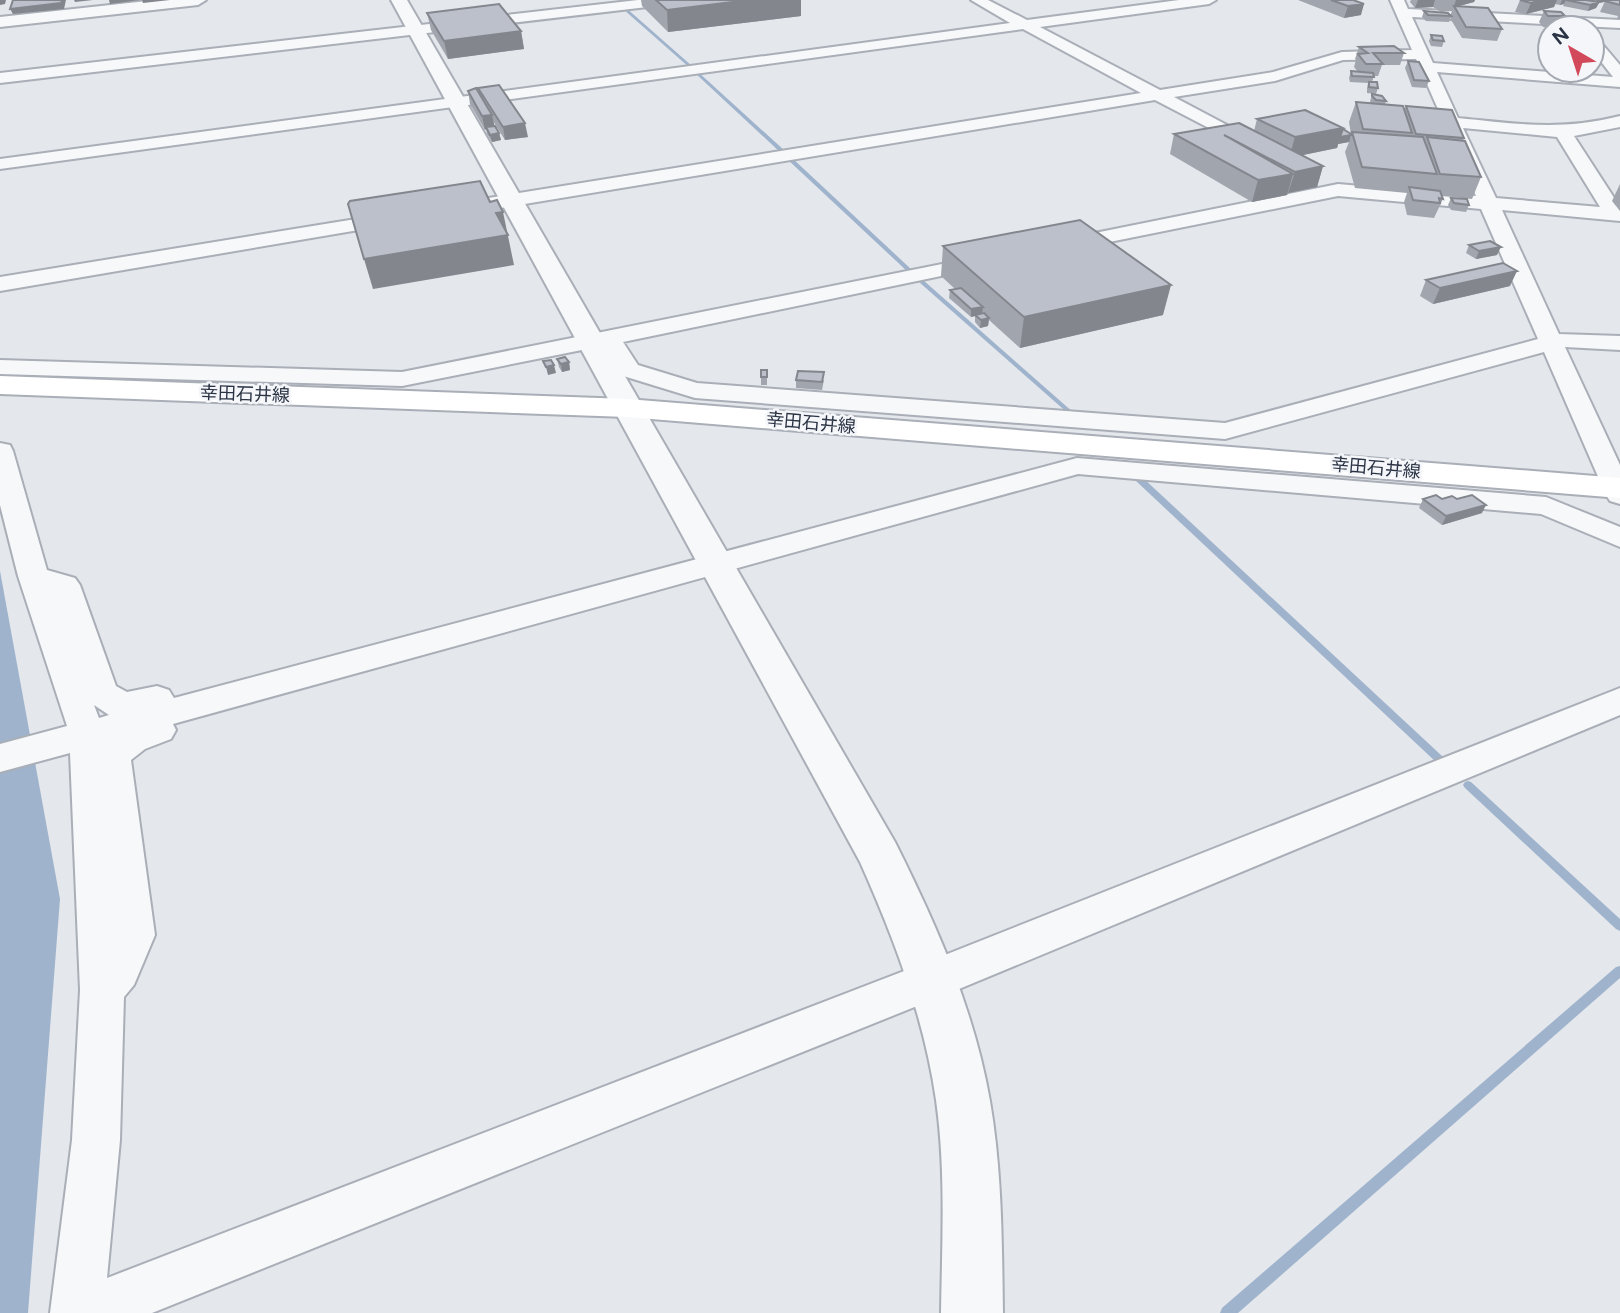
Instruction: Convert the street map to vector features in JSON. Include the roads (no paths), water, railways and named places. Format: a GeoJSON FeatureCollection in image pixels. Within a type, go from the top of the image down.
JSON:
{"type":"FeatureCollection","features":[{"type":"Feature","properties":{"kind":"main road","name":"幸田石井線"},"geometry":{"type":"LineString","coordinates":[[0,385],[627,408],[1619,490]]}},
{"type":"Feature","properties":{"kind":"street"},"geometry":{"type":"LineString","coordinates":[[0,22],[198,0]]}},
{"type":"Feature","properties":{"kind":"street"},"geometry":{"type":"LineString","coordinates":[[398,0],[512,200],[599,339],[627,408],[717,566],[781,687],[879,855],[908,914],[932,980],[963,1101],[972,1215],[972,1313]]}},
{"type":"Feature","properties":{"kind":"street"},"geometry":{"type":"LineString","coordinates":[[0,78],[673,0]]}},
{"type":"Feature","properties":{"kind":"street"},"geometry":{"type":"LineString","coordinates":[[978,0],[1266,152]]}},
{"type":"Feature","properties":{"kind":"street"},"geometry":{"type":"LineString","coordinates":[[0,164],[1209,0]]}},
{"type":"Feature","properties":{"kind":"street"},"geometry":{"type":"LineString","coordinates":[[1397,0],[1550,343],[1619,490]]}},
{"type":"Feature","properties":{"kind":"street"},"geometry":{"type":"LineString","coordinates":[[1559,6],[1599,11],[1620,23]]}},
{"type":"Feature","properties":{"kind":"street"},"geometry":{"type":"LineString","coordinates":[[1405,13],[1536,22]]}},
{"type":"Feature","properties":{"kind":"street"},"geometry":{"type":"LineString","coordinates":[[458,209],[1275,76],[1342,56],[1425,60],[1620,82]]}},
{"type":"Feature","properties":{"kind":"street"},"geometry":{"type":"LineString","coordinates":[[1606,58],[1620,75]]}},
{"type":"Feature","properties":{"kind":"street"},"geometry":{"type":"LineString","coordinates":[[1451,122],[1611,131],[1620,121]]}},
{"type":"Feature","properties":{"kind":"street"},"geometry":{"type":"LineString","coordinates":[[1561,130],[1618,215]]}},
{"type":"Feature","properties":{"kind":"street"},"geometry":{"type":"LineString","coordinates":[[1314,178],[1338,190]]}},
{"type":"Feature","properties":{"kind":"street"},"geometry":{"type":"LineString","coordinates":[[1041,250],[1338,190],[1618,215]]}},
{"type":"Feature","properties":{"kind":"street"},"geometry":{"type":"LineString","coordinates":[[0,284],[417,215]]}},
{"type":"Feature","properties":{"kind":"street"},"geometry":{"type":"LineString","coordinates":[[0,367],[402,379],[1014,256]]}},
{"type":"Feature","properties":{"kind":"street"},"geometry":{"type":"LineString","coordinates":[[599,339],[629,370],[695,390],[1225,431],[1563,340],[1620,344]]}},
{"type":"Feature","properties":{"kind":"street"},"geometry":{"type":"LineString","coordinates":[[1591,432],[1620,444]]}},
{"type":"Feature","properties":{"kind":"street"},"geometry":{"type":"LineString","coordinates":[[0,451],[33,576],[87,734],[102,990],[96,1140],[76,1313]]}},
{"type":"Feature","properties":{"kind":"street"},"geometry":{"type":"LineString","coordinates":[[0,758],[717,566],[1077,466],[1546,506],[1620,538]]}},
{"type":"Feature","properties":{"kind":"street"},"geometry":{"type":"LineString","coordinates":[[33,576],[64,585],[102,694],[122,706],[387,638],[403,639],[412,647]]}},
{"type":"Feature","properties":{"kind":"street"},"geometry":{"type":"LineString","coordinates":[[102,990],[119,971],[134,935],[113,758],[122,745],[135,737],[388,669],[405,659],[412,647]]}},
{"type":"Feature","properties":{"kind":"street"},"geometry":{"type":"LineString","coordinates":[[86,1313],[932,980],[1620,701]]}},
{"type":"Feature","properties":{"kind":"water"},"geometry":{"type":"Polygon","coordinates":[[[0,571],[60,899],[28,1313],[0,1313],[0,571]]]}},
{"type":"Feature","properties":{"kind":"waterway"},"geometry":{"type":"LineString","coordinates":[[624,8],[691,67]]}},
{"type":"Feature","properties":{"kind":"waterway"},"geometry":{"type":"LineString","coordinates":[[696,72],[783,152]]}},
{"type":"Feature","properties":{"kind":"waterway"},"geometry":{"type":"LineString","coordinates":[[789,158],[910,271]]}},
{"type":"Feature","properties":{"kind":"waterway"},"geometry":{"type":"LineString","coordinates":[[921,281],[1072,414]]}},
{"type":"Feature","properties":{"kind":"waterway"},"geometry":{"type":"LineString","coordinates":[[1139,479],[1439,759]]}},
{"type":"Feature","properties":{"kind":"waterway"},"geometry":{"type":"LineString","coordinates":[[1468,785],[1620,926]]}},
{"type":"Feature","properties":{"kind":"waterway"},"geometry":{"type":"LineString","coordinates":[[1227,1313],[1620,971]]}}]}
